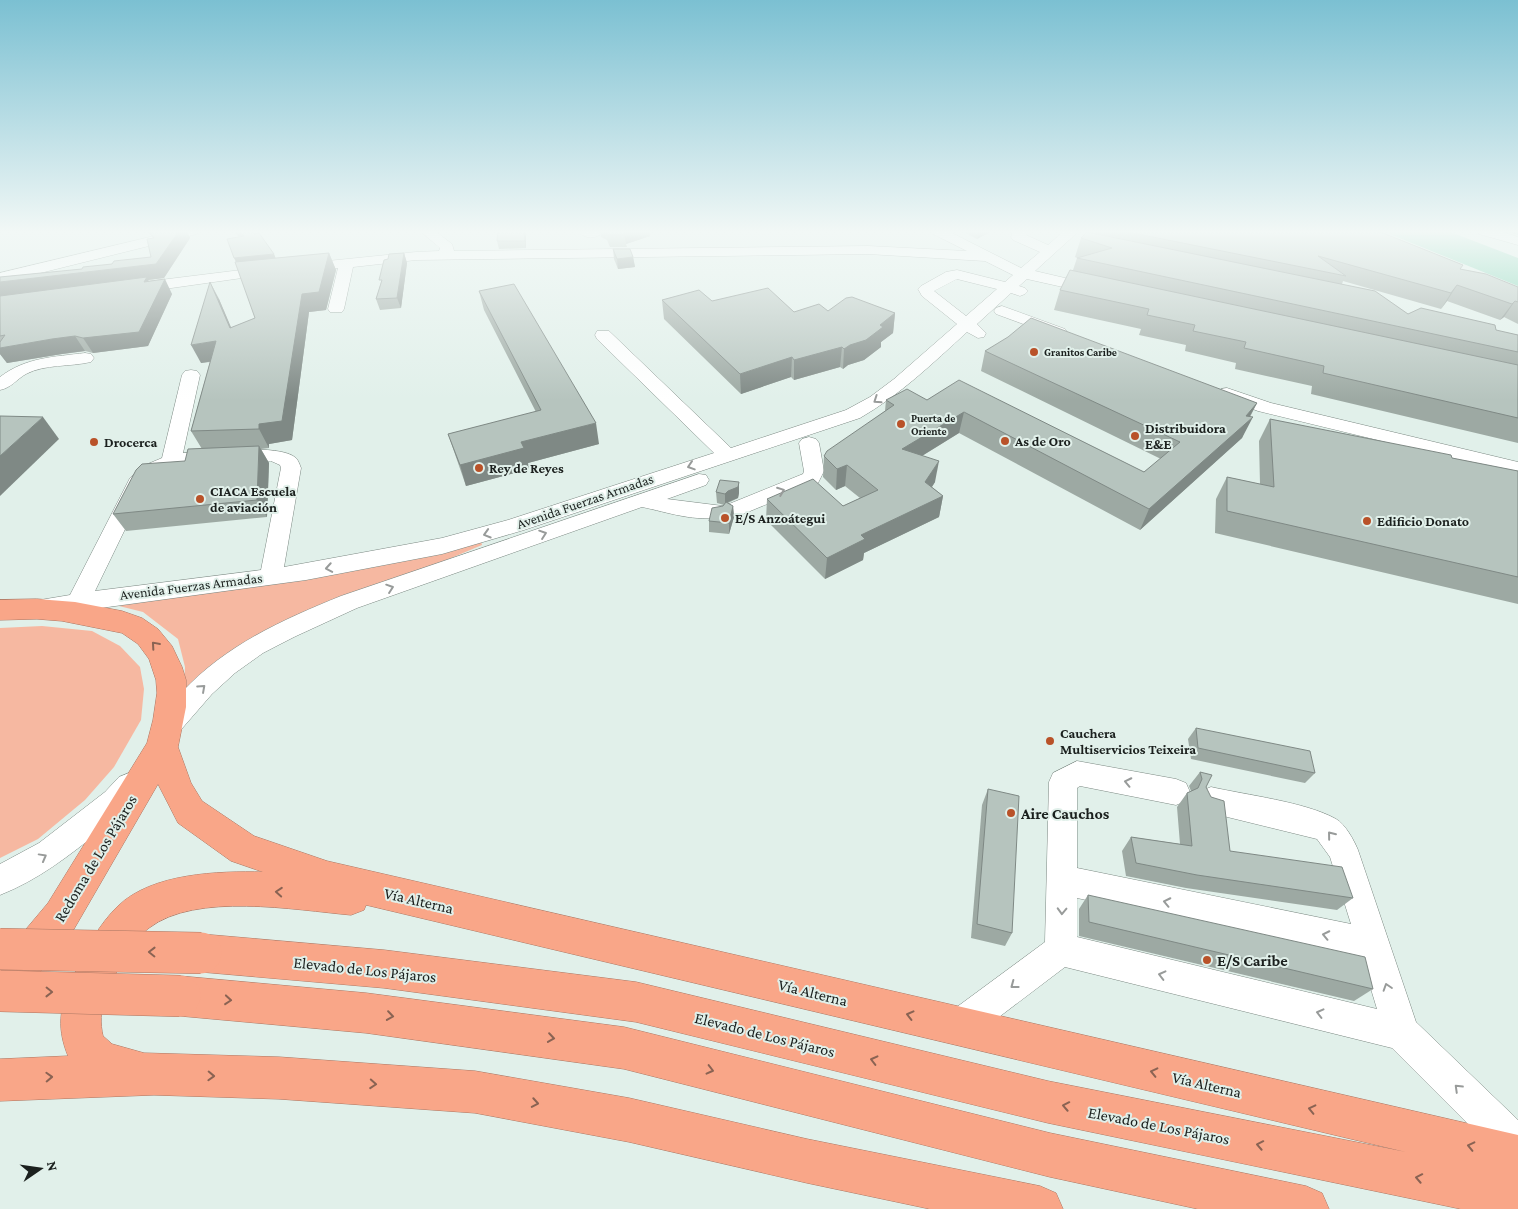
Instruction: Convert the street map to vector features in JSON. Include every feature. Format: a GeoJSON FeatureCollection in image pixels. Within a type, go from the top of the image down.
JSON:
{"type":"FeatureCollection","features":[{"type":"Feature","properties":{"kind":"highway","name":"Redoma de Los Pájaros"},"geometry":{"type":"LineString","coordinates":[[0,985],[12,976],[61,916],[166,736],[173,696],[170,674],[162,652],[148,636],[130,624],[81,612],[10,609]]}},
{"type":"Feature","properties":{"kind":"highway","name":"Vía Alterna"},"geometry":{"type":"LineString","coordinates":[[166,736],[176,789],[190,812],[243,849],[327,878],[1518,1157]]}},
{"type":"Feature","properties":{"kind":"highway"},"geometry":{"type":"LineString","coordinates":[[154,1074],[102,1062],[85,1048],[80,1013],[96,969],[135,915],[160,900],[190,892],[239,889],[433,903]]}},
{"type":"Feature","properties":{"kind":"highway","name":"Elevado de Los Pájaros"},"geometry":{"type":"LineString","coordinates":[[0,948],[201,953],[384,969],[636,1002],[1048,1102],[1518,1198]]}},
{"type":"Feature","properties":{"kind":"highway"},"geometry":{"type":"LineString","coordinates":[[0,991],[180,996],[366,1013],[624,1048],[1050,1155],[1306,1209]]}},
{"type":"Feature","properties":{"kind":"highway"},"geometry":{"type":"LineString","coordinates":[[0,1080],[154,1074],[280,1078],[475,1092],[629,1120],[806,1161],[1040,1209]]}},
{"type":"Feature","properties":{"kind":"street"},"geometry":{"type":"LineString","coordinates":[[122,289],[136,287]]}},
{"type":"Feature","properties":{"kind":"street"},"geometry":{"type":"LineString","coordinates":[[336,309],[341,287]]}},
{"type":"Feature","properties":{"kind":"street"},"geometry":{"type":"LineString","coordinates":[[931,287],[926,290],[927,293],[972,328]]}},
{"type":"Feature","properties":{"kind":"street"},"geometry":{"type":"LineString","coordinates":[[946,308],[971,287]]}},
{"type":"Feature","properties":{"kind":"street","name":"Avenida Fuerzas Armadas"},"geometry":{"type":"LineString","coordinates":[[166,736],[193,696],[226,666],[301,622],[634,494],[727,455],[853,414],[900,384],[972,328],[1019,287]]}},
{"type":"Feature","properties":{"kind":"street","name":"Avenida Fuerzas Armadas"},"geometry":{"type":"LineString","coordinates":[[10,609],[271,576],[398,556],[442,546],[634,494],[808,443],[880,418],[972,328],[1002,311],[1021,287]]}},
{"type":"Feature","properties":{"kind":"street"},"geometry":{"type":"LineString","coordinates":[[1066,287],[1109,292]]}},
{"type":"Feature","properties":{"kind":"street"},"geometry":{"type":"LineString","coordinates":[[1002,311],[1078,338]]}},
{"type":"Feature","properties":{"kind":"street"},"geometry":{"type":"LineString","coordinates":[[603,335],[727,455]]}},
{"type":"Feature","properties":{"kind":"street"},"geometry":{"type":"LineString","coordinates":[[0,385],[20,370],[39,364],[85,358]]}},
{"type":"Feature","properties":{"kind":"street"},"geometry":{"type":"LineString","coordinates":[[171,461],[191,375]]}},
{"type":"Feature","properties":{"kind":"street"},"geometry":{"type":"LineString","coordinates":[[1209,386],[1265,407],[1518,468]]}},
{"type":"Feature","properties":{"kind":"street"},"geometry":{"type":"LineString","coordinates":[[736,509],[811,478],[814,471],[808,443]]}},
{"type":"Feature","properties":{"kind":"street"},"geometry":{"type":"LineString","coordinates":[[79,601],[137,483],[150,470],[171,461],[273,455],[288,461],[290,468],[271,576]]}},
{"type":"Feature","properties":{"kind":"street"},"geometry":{"type":"LineString","coordinates":[[634,494],[690,510],[715,511]]}},
{"type":"Feature","properties":{"kind":"street","name":"Redoma de Los Pájaros"},"geometry":{"type":"LineString","coordinates":[[0,880],[50,853],[115,801],[166,736]]}},
{"type":"Feature","properties":{"kind":"street"},"geometry":{"type":"LineString","coordinates":[[1061,950],[1064,782],[1078,773],[1176,792]]}},
{"type":"Feature","properties":{"kind":"street"},"geometry":{"type":"LineString","coordinates":[[1211,800],[1305,820],[1327,829],[1343,850],[1402,1033],[1518,1146]]}},
{"type":"Feature","properties":{"kind":"street"},"geometry":{"type":"LineString","coordinates":[[1063,880],[1373,945]]}},
{"type":"Feature","properties":{"kind":"street"},"geometry":{"type":"LineString","coordinates":[[958,1027],[1061,950]]}},
{"type":"Feature","properties":{"kind":"street"},"geometry":{"type":"LineString","coordinates":[[1061,950],[1402,1033]]}},
{"type":"Feature","properties":{"kind":"shaded area"},"geometry":{"type":"Polygon","coordinates":[[[481,541],[482,545],[430,567],[184,690],[185,667],[178,639],[143,612],[107,603],[481,541]]]}},
{"type":"Feature","properties":{"kind":"shaded area"},"geometry":{"type":"Polygon","coordinates":[[[42,626],[92,631],[120,646],[140,667],[144,689],[141,720],[114,767],[85,800],[38,839],[0,858],[0,628],[42,626]]]}},
{"type":"Feature","properties":{"kind":"building"},"geometry":{"type":"Polygon","coordinates":[[[66,287],[161,287],[139,332],[83,338],[75,336],[0,348],[0,342],[5,335],[0,336],[0,296],[66,287]]]}},
{"type":"Feature","properties":{"kind":"building"},"geometry":{"type":"Polygon","coordinates":[[[208,287],[212,287],[230,328],[255,318],[244,287],[320,287],[319,292],[302,294],[282,421],[259,424],[259,429],[191,431],[216,341],[191,345],[208,287]]]}},
{"type":"Feature","properties":{"kind":"building"},"geometry":{"type":"Polygon","coordinates":[[[380,287],[399,287],[397,298],[376,299],[380,287]]]}},
{"type":"Feature","properties":{"kind":"building"},"geometry":{"type":"Polygon","coordinates":[[[497,287],[516,287],[596,423],[521,442],[524,448],[460,465],[448,434],[541,410],[479,291],[497,287]]]}},
{"type":"Feature","properties":{"kind":"building"},"geometry":{"type":"Polygon","coordinates":[[[1061,287],[1152,287],[1518,365],[1518,418],[1323,373],[1324,366],[1244,348],[1246,342],[1193,331],[1195,325],[1147,315],[1149,309],[1060,290],[1061,287]]]}},
{"type":"Feature","properties":{"kind":"building"},"geometry":{"type":"Polygon","coordinates":[[[1215,287],[1358,287],[1375,291],[1408,314],[1421,308],[1495,325],[1496,330],[1518,335],[1518,352],[1215,287]]]}},
{"type":"Feature","properties":{"kind":"building"},"geometry":{"type":"Polygon","coordinates":[[[1431,287],[1455,287],[1451,293],[1431,287]]]}},
{"type":"Feature","properties":{"kind":"building"},"geometry":{"type":"Polygon","coordinates":[[[1464,287],[1518,287],[1518,302],[1515,301],[1512,304],[1464,287]]]}},
{"type":"Feature","properties":{"kind":"building"},"geometry":{"type":"Polygon","coordinates":[[[768,288],[794,312],[819,304],[828,311],[846,298],[852,297],[895,313],[880,325],[883,327],[866,340],[844,349],[842,347],[794,360],[792,357],[740,374],[662,300],[699,290],[712,301],[768,288]]]}},
{"type":"Feature","properties":{"kind":"building"},"geometry":{"type":"Polygon","coordinates":[[[1031,318],[1257,403],[1246,416],[1253,417],[1149,509],[964,412],[902,449],[939,461],[925,482],[943,496],[861,535],[865,539],[827,558],[767,499],[813,479],[843,506],[878,490],[847,465],[837,469],[824,456],[827,451],[894,405],[886,400],[907,389],[927,400],[959,380],[1144,472],[1180,442],[985,351],[1008,337],[1031,318]]]}},
{"type":"Feature","properties":{"kind":"building"},"geometry":{"type":"Polygon","coordinates":[[[0,416],[43,417],[0,456],[0,416]]]}},
{"type":"Feature","properties":{"kind":"building","name":"Edificio Donato"},"geometry":{"type":"Polygon","coordinates":[[[1270,419],[1451,455],[1452,458],[1518,471],[1518,577],[1227,511],[1227,477],[1274,487],[1270,419]]]}},
{"type":"Feature","properties":{"kind":"building"},"geometry":{"type":"Polygon","coordinates":[[[259,446],[257,500],[113,514],[136,470],[142,464],[185,461],[188,449],[259,446]]]}},
{"type":"Feature","properties":{"kind":"building"},"geometry":{"type":"Polygon","coordinates":[[[720,480],[739,482],[738,487],[725,494],[716,492],[720,480]]]}},
{"type":"Feature","properties":{"kind":"building"},"geometry":{"type":"Polygon","coordinates":[[[726,502],[733,506],[729,523],[709,521],[712,508],[723,506],[726,502]]]}},
{"type":"Feature","properties":{"kind":"building"},"geometry":{"type":"Polygon","coordinates":[[[1196,728],[1310,751],[1315,773],[1198,748],[1196,728]]]}},
{"type":"Feature","properties":{"kind":"building"},"geometry":{"type":"Polygon","coordinates":[[[1200,772],[1212,775],[1206,787],[1211,797],[1224,801],[1230,851],[1342,867],[1353,898],[1197,875],[1136,863],[1131,837],[1192,846],[1187,793],[1198,788],[1202,779],[1200,772]]]}},
{"type":"Feature","properties":{"kind":"building"},"geometry":{"type":"Polygon","coordinates":[[[988,789],[1019,796],[1012,933],[977,924],[988,789]]]}},
{"type":"Feature","properties":{"kind":"building"},"geometry":{"type":"Polygon","coordinates":[[[1088,895],[1365,957],[1373,989],[1089,922],[1088,895]]]}},
{"type":"Feature","properties":{"kind":"place","name":"Granitos Caribe"},"geometry":{"type":"Point","coordinates":[1034,352]}},
{"type":"Feature","properties":{"kind":"place","name":"Puerta de Oriente"},"geometry":{"type":"Point","coordinates":[901,424]}},
{"type":"Feature","properties":{"kind":"place","name":"Distribuidora E&E"},"geometry":{"type":"Point","coordinates":[1135,436]}},
{"type":"Feature","properties":{"kind":"place","name":"As de Oro"},"geometry":{"type":"Point","coordinates":[1005,441]}},
{"type":"Feature","properties":{"kind":"place","name":"Drocerca"},"geometry":{"type":"Point","coordinates":[94,442]}},
{"type":"Feature","properties":{"kind":"place","name":"Rey de Reyes"},"geometry":{"type":"Point","coordinates":[479,468]}},
{"type":"Feature","properties":{"kind":"place","name":"CIACA Escuela de aviación"},"geometry":{"type":"Point","coordinates":[200,499]}},
{"type":"Feature","properties":{"kind":"place","name":"E/S Anzoátegui"},"geometry":{"type":"Point","coordinates":[725,518]}},
{"type":"Feature","properties":{"kind":"place","name":"Edificio Donato"},"geometry":{"type":"Point","coordinates":[1367,521]}},
{"type":"Feature","properties":{"kind":"place","name":"Cauchera Multiservicios Teixeira"},"geometry":{"type":"Point","coordinates":[1050,741]}},
{"type":"Feature","properties":{"kind":"place","name":"Aire Cauchos"},"geometry":{"type":"Point","coordinates":[1011,813]}},
{"type":"Feature","properties":{"kind":"place","name":"E/S Caribe"},"geometry":{"type":"Point","coordinates":[1207,960]}}]}
